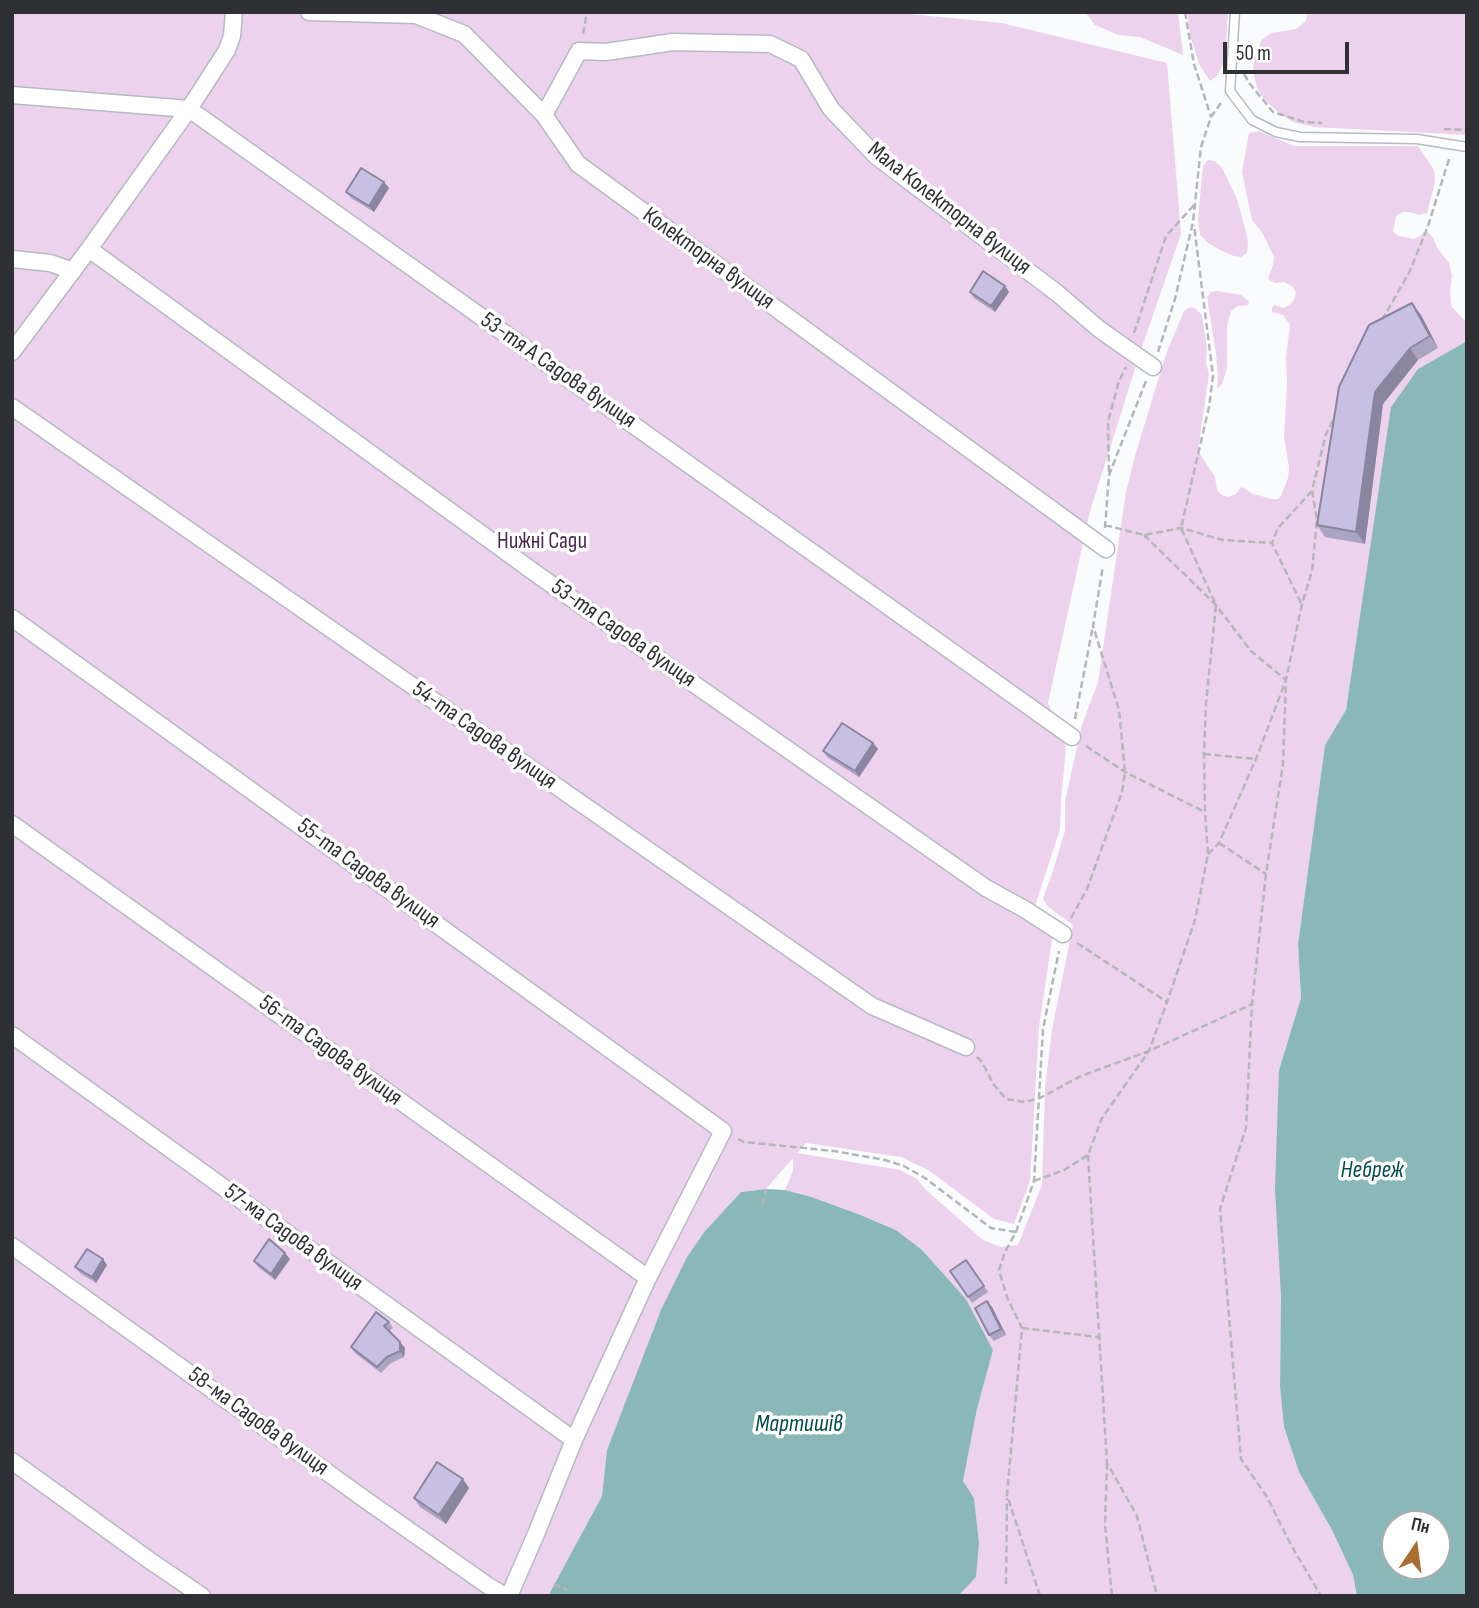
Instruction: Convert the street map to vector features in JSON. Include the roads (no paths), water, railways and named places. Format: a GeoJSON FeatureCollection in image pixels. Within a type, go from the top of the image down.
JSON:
{"type":"FeatureCollection","features":[{"type":"Feature","properties":{"kind":"street"},"geometry":{"type":"LineString","coordinates":[[12,352],[89,250],[228,50],[234,12]]}},
{"type":"Feature","properties":{"kind":"street","name":"Колекторна вулиця"},"geometry":{"type":"LineString","coordinates":[[309,12],[416,15],[464,34],[544,115],[578,164],[1106,549]]}},
{"type":"Feature","properties":{"kind":"street","name":"Мала Колекторна вулиця"},"geometry":{"type":"LineString","coordinates":[[544,115],[579,51],[606,51],[673,42],[770,44],[800,59],[831,109],[876,156],[1057,293],[1099,329],[1153,367]]}},
{"type":"Feature","properties":{"kind":"street"},"geometry":{"type":"LineString","coordinates":[[12,95],[189,108]]}},
{"type":"Feature","properties":{"kind":"street","name":"53-тя А Садова вулиця"},"geometry":{"type":"LineString","coordinates":[[189,108],[1072,737]]}},
{"type":"Feature","properties":{"kind":"street","name":"53-тя Садова вулиця"},"geometry":{"type":"LineString","coordinates":[[89,250],[561,591],[986,888],[1063,934]]}},
{"type":"Feature","properties":{"kind":"street"},"geometry":{"type":"LineString","coordinates":[[12,259],[50,262],[73,271]]}},
{"type":"Feature","properties":{"kind":"street","name":"54-та Садова вулиця"},"geometry":{"type":"LineString","coordinates":[[12,407],[872,1006],[966,1047]]}},
{"type":"Feature","properties":{"kind":"street","name":"55-та Садова вулиця"},"geometry":{"type":"LineString","coordinates":[[12,618],[723,1131],[648,1278]]}},
{"type":"Feature","properties":{"kind":"street","name":"56-та Садова вулиця"},"geometry":{"type":"LineString","coordinates":[[12,824],[648,1278]]}},
{"type":"Feature","properties":{"kind":"street","name":"57-ма Садова вулиця"},"geometry":{"type":"LineString","coordinates":[[12,1035],[574,1440]]}},
{"type":"Feature","properties":{"kind":"street","name":"58-ма Садова вулиця"},"geometry":{"type":"LineString","coordinates":[[12,1246],[370,1503],[507,1596]]}},
{"type":"Feature","properties":{"kind":"street"},"geometry":{"type":"LineString","coordinates":[[507,1596],[537,1534],[574,1440],[648,1278]]}},
{"type":"Feature","properties":{"kind":"street"},"geometry":{"type":"LineString","coordinates":[[12,1461],[202,1596]]}},
{"type":"Feature","properties":{"kind":"lane"},"geometry":{"type":"LineString","coordinates":[[1234,12],[1230,91],[1252,120],[1276,132],[1300,137],[1417,139],[1467,147]]}},
{"type":"Feature","properties":{"kind":"water","name":"Небреж"},"geometry":{"type":"Polygon","coordinates":[[[1467,341],[1467,1596],[1357,1596],[1353,1575],[1332,1530],[1299,1472],[1284,1427],[1280,1387],[1281,1296],[1275,1188],[1279,1070],[1301,998],[1298,944],[1325,745],[1346,710],[1391,407],[1418,369],[1467,341]]]}},
{"type":"Feature","properties":{"kind":"water","name":"Мартишів"},"geometry":{"type":"Polygon","coordinates":[[[785,1190],[811,1197],[896,1230],[922,1250],[966,1299],[993,1350],[977,1409],[963,1481],[974,1498],[979,1542],[976,1577],[958,1596],[548,1596],[602,1496],[607,1450],[661,1310],[687,1257],[705,1231],[741,1192],[785,1190]]]}},
{"type":"Feature","properties":{"kind":"park label","name":"Нижні Сади"},"geometry":{"type":"Point","coordinates":[542,542]}}]}
